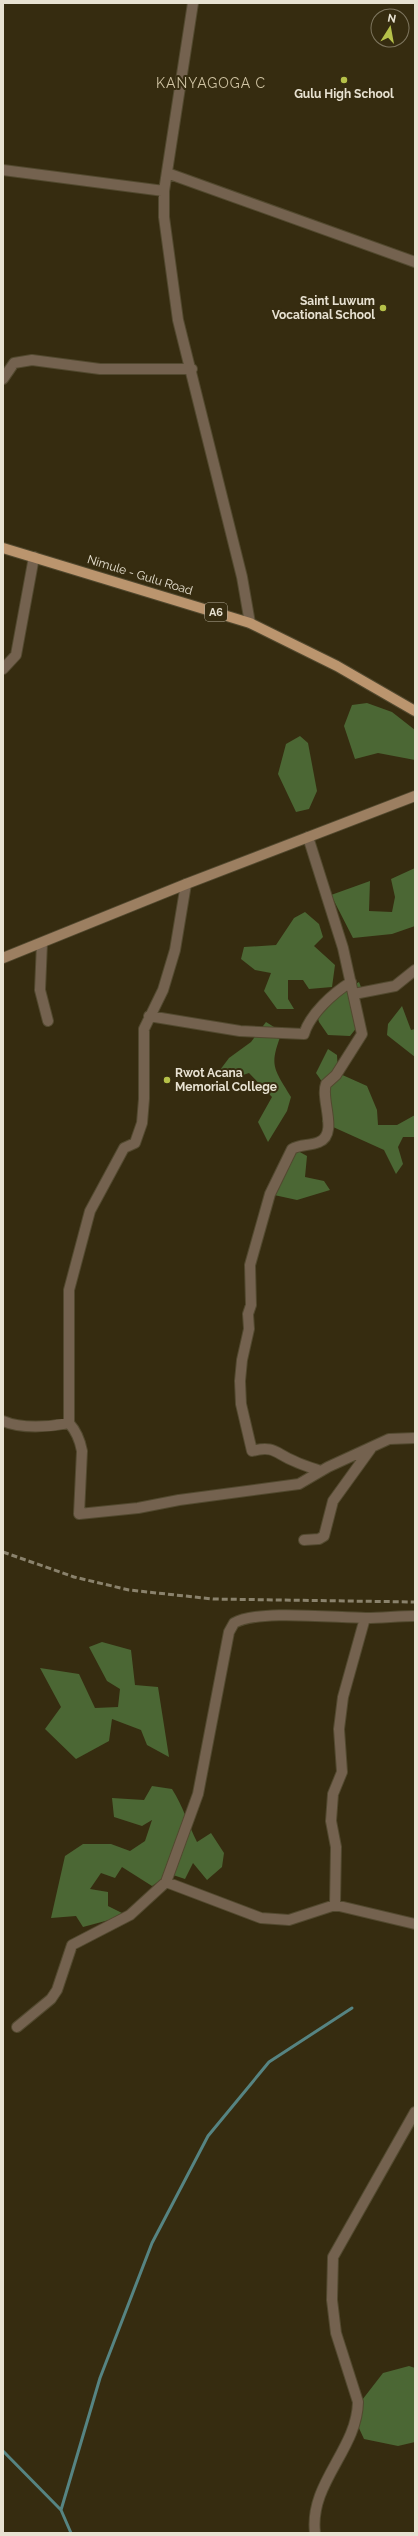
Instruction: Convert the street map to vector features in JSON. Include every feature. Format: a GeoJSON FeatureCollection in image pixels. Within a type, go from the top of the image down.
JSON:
{"type":"FeatureCollection","features":[{"type":"Feature","properties":{"kind":"main road","name":"Nimule - Gulu Road"},"geometry":{"type":"LineString","coordinates":[[3,548],[250,623],[337,666],[415,711]]}},
{"type":"Feature","properties":{"kind":"main road"},"geometry":{"type":"LineString","coordinates":[[3,958],[186,884],[415,796]]}},
{"type":"Feature","properties":{"kind":"street"},"geometry":{"type":"LineString","coordinates":[[193,3],[164,191],[164,217],[178,320],[192,369],[242,577],[250,623]]}},
{"type":"Feature","properties":{"kind":"street"},"geometry":{"type":"LineString","coordinates":[[3,170],[164,191]]}},
{"type":"Feature","properties":{"kind":"street"},"geometry":{"type":"LineString","coordinates":[[167,172],[415,262]]}},
{"type":"Feature","properties":{"kind":"street"},"geometry":{"type":"LineString","coordinates":[[3,379],[14,364],[32,360],[100,369],[192,369]]}},
{"type":"Feature","properties":{"kind":"street"},"geometry":{"type":"LineString","coordinates":[[3,669],[16,655],[34,557]]}},
{"type":"Feature","properties":{"kind":"street"},"geometry":{"type":"LineString","coordinates":[[308,837],[343,948],[362,1034],[336,1075],[326,1084],[324,1096],[329,1120],[327,1131],[320,1142],[292,1149],[270,1194],[250,1265],[251,1305],[248,1314],[249,1329],[242,1360],[240,1381],[241,1404],[252,1451],[263,1448],[279,1452],[292,1461],[321,1471]]}},
{"type":"Feature","properties":{"kind":"street"},"geometry":{"type":"LineString","coordinates":[[186,884],[175,950],[163,990],[149,1016],[143,1042],[144,1099],[142,1123],[135,1143],[124,1148],[90,1211],[69,1290],[69,1423],[77,1434],[82,1451],[79,1514],[138,1508],[179,1500],[299,1484],[321,1471],[372,1447],[396,1438],[415,1438]]}},
{"type":"Feature","properties":{"kind":"street"},"geometry":{"type":"LineString","coordinates":[[42,943],[40,990],[48,1021]]}},
{"type":"Feature","properties":{"kind":"street"},"geometry":{"type":"LineString","coordinates":[[354,994],[395,986],[415,970]]}},
{"type":"Feature","properties":{"kind":"street"},"geometry":{"type":"LineString","coordinates":[[149,1016],[240,1031],[304,1034],[314,1016],[351,982]]}},
{"type":"Feature","properties":{"kind":"street"},"geometry":{"type":"LineString","coordinates":[[3,1421],[11,1424],[57,1426],[69,1423]]}},
{"type":"Feature","properties":{"kind":"street"},"geometry":{"type":"LineString","coordinates":[[304,1540],[319,1539],[324,1536],[332,1501],[372,1447]]}},
{"type":"Feature","properties":{"kind":"street"},"geometry":{"type":"LineString","coordinates":[[17,2027],[51,1999],[57,1990],[72,1945],[130,1916],[166,1882],[198,1794],[229,1632],[234,1623],[247,1618],[298,1615],[365,1618],[415,1616]]}},
{"type":"Feature","properties":{"kind":"street"},"geometry":{"type":"LineString","coordinates":[[335,1905],[336,1847],[331,1821],[332,1794],[342,1772],[339,1729],[341,1711],[365,1618]]}},
{"type":"Feature","properties":{"kind":"street"},"geometry":{"type":"LineString","coordinates":[[166,1882],[261,1918],[276,1920],[302,1917],[335,1905],[415,1924]]}},
{"type":"Feature","properties":{"kind":"street"},"geometry":{"type":"LineString","coordinates":[[315,2533],[314,2516],[319,2496],[351,2434],[358,2412],[358,2402],[336,2333],[332,2300],[333,2257],[415,2112]]}},
{"type":"Feature","properties":{"kind":"green space"},"geometry":{"type":"Polygon","coordinates":[[[367,703],[392,712],[415,730],[415,760],[378,753],[355,759],[344,726],[352,705],[367,703]]]}},
{"type":"Feature","properties":{"kind":"green space"},"geometry":{"type":"Polygon","coordinates":[[[300,736],[308,743],[317,791],[309,809],[296,812],[278,774],[286,744],[300,736]]]}},
{"type":"Feature","properties":{"kind":"green space"},"geometry":{"type":"Polygon","coordinates":[[[415,868],[415,926],[392,934],[353,938],[331,895],[370,881],[369,911],[392,912],[395,897],[391,879],[415,868]]]}},
{"type":"Feature","properties":{"kind":"green space"},"geometry":{"type":"Polygon","coordinates":[[[305,912],[319,924],[323,937],[314,946],[335,965],[332,987],[309,989],[303,980],[288,980],[288,999],[294,1009],[277,1009],[264,991],[271,973],[255,970],[241,959],[244,947],[276,945],[294,918],[305,912]]]}},
{"type":"Feature","properties":{"kind":"green space"},"geometry":{"type":"Polygon","coordinates":[[[359,982],[363,992],[353,1005],[358,1026],[350,1036],[328,1035],[319,1022],[316,1012],[340,992],[359,982]]]}},
{"type":"Feature","properties":{"kind":"green space"},"geometry":{"type":"Polygon","coordinates":[[[402,1006],[411,1030],[415,1029],[415,1057],[387,1035],[388,1024],[402,1006]]]}},
{"type":"Feature","properties":{"kind":"green space"},"geometry":{"type":"Polygon","coordinates":[[[266,1022],[282,1032],[275,1052],[274,1060],[280,1079],[291,1097],[287,1111],[268,1142],[258,1122],[272,1097],[249,1073],[231,1079],[217,1074],[229,1058],[251,1042],[266,1022]]]}},
{"type":"Feature","properties":{"kind":"green space"},"geometry":{"type":"Polygon","coordinates":[[[328,1049],[337,1055],[338,1073],[367,1086],[377,1110],[378,1125],[397,1125],[415,1115],[415,1137],[403,1137],[398,1147],[403,1164],[396,1174],[384,1150],[322,1122],[325,1091],[316,1073],[328,1049]]]}},
{"type":"Feature","properties":{"kind":"green space"},"geometry":{"type":"Polygon","coordinates":[[[298,1151],[307,1156],[305,1177],[324,1181],[330,1190],[297,1200],[274,1195],[285,1164],[298,1151]]]}},
{"type":"Feature","properties":{"kind":"green space"},"geometry":{"type":"Polygon","coordinates":[[[102,1642],[131,1650],[135,1685],[158,1687],[169,1757],[147,1745],[141,1730],[112,1719],[109,1741],[76,1759],[45,1729],[61,1707],[40,1668],[79,1674],[95,1708],[118,1707],[120,1689],[107,1681],[89,1647],[102,1642]]]}},
{"type":"Feature","properties":{"kind":"green space"},"geometry":{"type":"Polygon","coordinates":[[[152,1786],[172,1789],[197,1842],[211,1833],[224,1853],[222,1867],[207,1880],[193,1863],[185,1879],[170,1874],[152,1886],[122,1867],[115,1878],[101,1873],[90,1889],[108,1892],[108,1906],[122,1913],[109,1920],[83,1927],[76,1916],[51,1918],[65,1856],[83,1844],[111,1844],[130,1851],[145,1841],[152,1820],[142,1826],[114,1817],[112,1798],[144,1800],[152,1786]]]}},
{"type":"Feature","properties":{"kind":"green space"},"geometry":{"type":"Polygon","coordinates":[[[409,2366],[415,2368],[415,2442],[398,2446],[364,2439],[352,2413],[383,2373],[409,2366]]]}},
{"type":"Feature","properties":{"kind":"waterway"},"geometry":{"type":"LineString","coordinates":[[61,2510],[100,2378],[152,2243],[208,2136],[269,2062],[352,2008]]}},
{"type":"Feature","properties":{"kind":"waterway"},"geometry":{"type":"LineString","coordinates":[[3,2451],[61,2510],[71,2533]]}},
{"type":"Feature","properties":{"kind":"railway"},"geometry":{"type":"LineString","coordinates":[[3,1552],[74,1577],[129,1590],[213,1599],[415,1602]]}},
{"type":"Feature","properties":{"kind":"place","name":"Gulu High School"},"geometry":{"type":"Point","coordinates":[344,80]}},
{"type":"Feature","properties":{"kind":"place","name":"Saint Luwum Vocational School"},"geometry":{"type":"Point","coordinates":[383,308]}},
{"type":"Feature","properties":{"kind":"place","name":"Rwot Acana Memorial College"},"geometry":{"type":"Point","coordinates":[167,1080]}},
{"type":"Feature","properties":{"kind":"district","name":"KANYAGOGA C"},"geometry":{"type":"Point","coordinates":[211,83]}}]}
